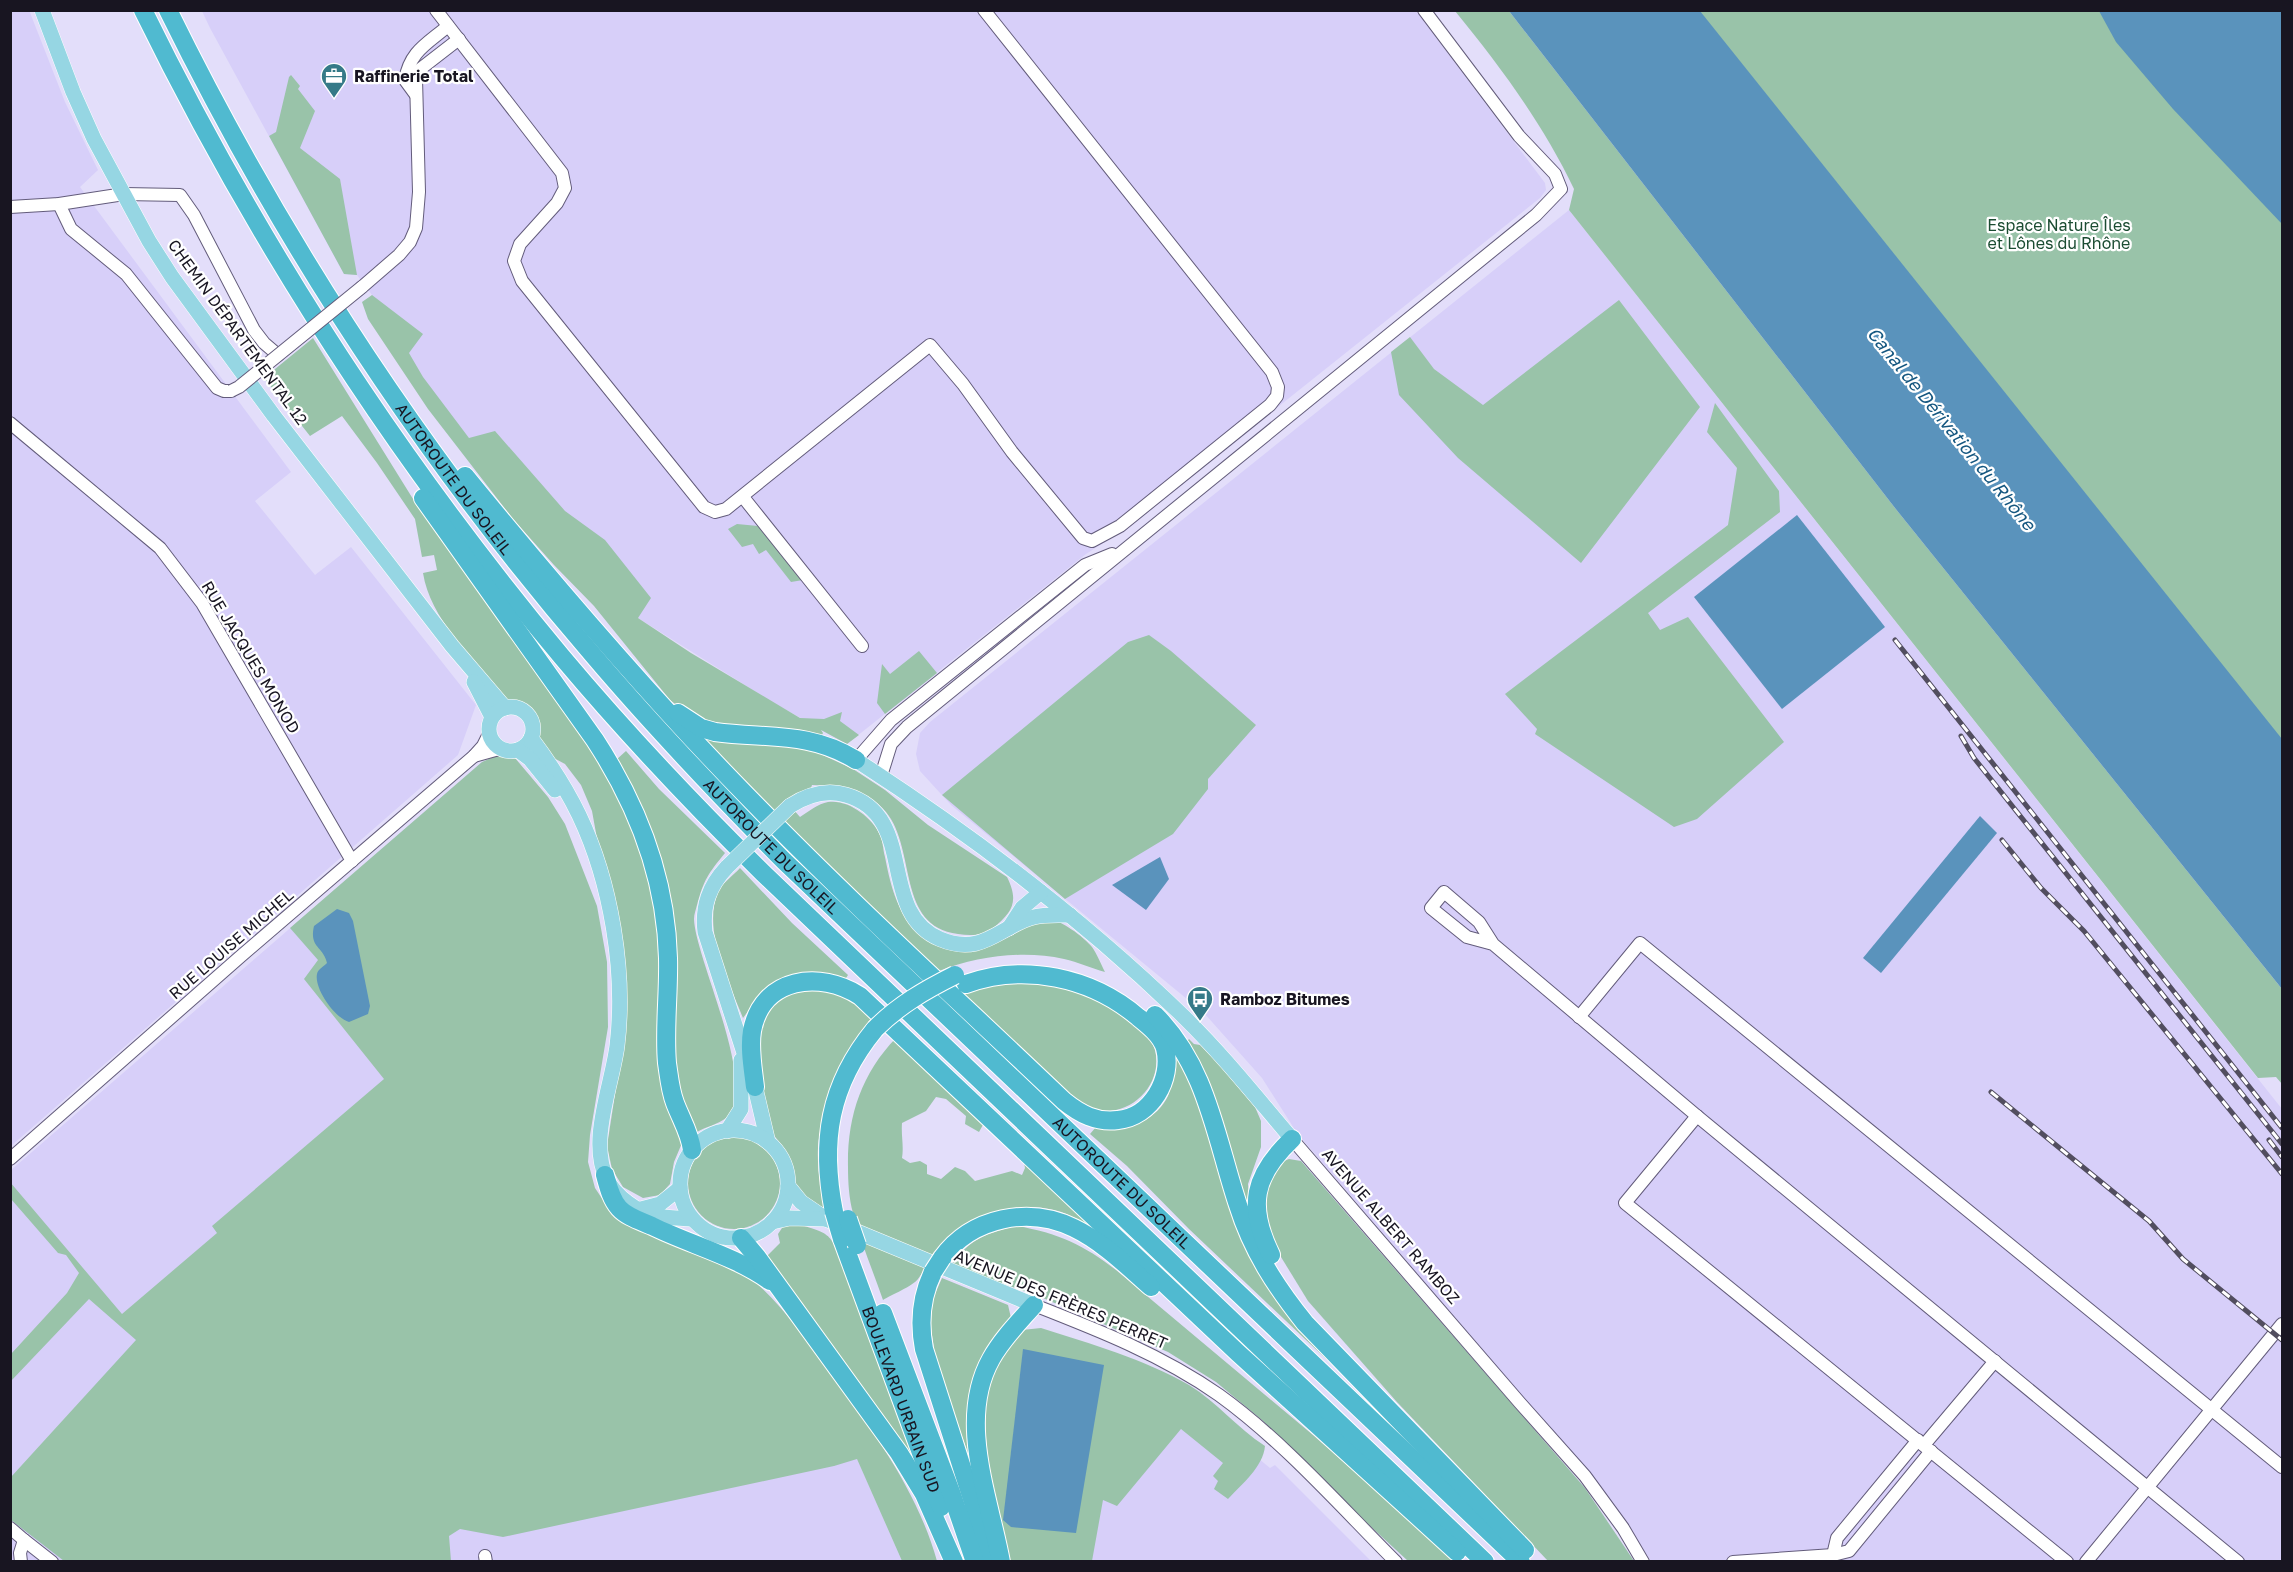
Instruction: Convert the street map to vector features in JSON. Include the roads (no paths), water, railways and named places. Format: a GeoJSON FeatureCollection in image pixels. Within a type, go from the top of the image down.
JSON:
{"type":"FeatureCollection","features":[{"type":"Feature","properties":{"kind":"highway","name":"AUTOROUTE DU SOLEIL"},"geometry":{"type":"LineString","coordinates":[[143,10],[207,136],[258,226],[344,364],[483,558],[564,659],[717,828],[823,932],[1485,1562]]}},
{"type":"Feature","properties":{"kind":"highway","name":"AUTOROUTE DU SOLEIL"},"geometry":{"type":"LineString","coordinates":[[168,10],[253,172],[360,347],[461,490],[611,677],[713,789],[816,892],[1521,1562]]}},
{"type":"Feature","properties":{"kind":"highway"},"geometry":{"type":"LineString","coordinates":[[360,347],[526,550],[699,746],[791,842],[977,1019],[1076,1111],[1090,1117],[1118,1120],[1134,1115],[1154,1100],[1162,1086],[1166,1065],[1163,1043],[1141,1019],[1110,998],[1083,985],[1047,976],[1005,976],[961,980]]}},
{"type":"Feature","properties":{"kind":"highway"},"geometry":{"type":"LineString","coordinates":[[425,479],[420,495],[602,750],[624,789],[644,833],[658,880],[666,927],[668,973],[666,1043],[670,1085],[690,1137],[692,1150]]}},
{"type":"Feature","properties":{"kind":"highway"},"geometry":{"type":"LineString","coordinates":[[632,671],[644,677],[680,715],[701,728],[722,733],[777,736],[811,741],[835,748],[856,760]]}},
{"type":"Feature","properties":{"kind":"highway"},"geometry":{"type":"LineString","coordinates":[[975,1562],[951,1492],[849,1242],[836,1217],[840,1183],[838,1163],[843,1120],[857,1078],[880,1033],[983,967],[1030,962],[1065,967],[1088,974],[1122,990],[1146,1007],[1163,1023],[1184,1053],[1206,1098],[1240,1212],[1266,1271],[1305,1323],[1529,1554],[1533,1562]]}},
{"type":"Feature","properties":{"kind":"highway"},"geometry":{"type":"LineString","coordinates":[[755,1087],[752,1031],[758,1014],[771,997],[786,986],[808,980],[829,982],[852,991],[874,1008],[1238,1353],[1468,1562]]}},
{"type":"Feature","properties":{"kind":"highway"},"geometry":{"type":"LineString","coordinates":[[1292,1139],[1274,1157],[1262,1176],[1257,1202],[1261,1233],[1271,1256],[1288,1284],[1362,1373],[1369,1388]]}},
{"type":"Feature","properties":{"kind":"highway"},"geometry":{"type":"LineString","coordinates":[[604,1174],[612,1197],[620,1209],[629,1216],[753,1269],[780,1288]]}},
{"type":"Feature","properties":{"kind":"highway"},"geometry":{"type":"LineString","coordinates":[[988,1562],[964,1474],[924,1349],[921,1323],[925,1292],[937,1265],[958,1240],[974,1229],[992,1222],[1023,1216],[1058,1222],[1077,1229],[1100,1245],[1224,1347],[1238,1353]]}},
{"type":"Feature","properties":{"kind":"highway"},"geometry":{"type":"LineString","coordinates":[[741,1238],[780,1288],[912,1472],[956,1562]]}},
{"type":"Feature","properties":{"kind":"highway","name":"BOULEVARD URBAIN SUD"},"geometry":{"type":"LineString","coordinates":[[849,1242],[944,1515],[956,1562]]}},
{"type":"Feature","properties":{"kind":"highway"},"geometry":{"type":"LineString","coordinates":[[1001,1562],[978,1452],[975,1410],[979,1388],[992,1357],[1034,1305]]}},
{"type":"Feature","properties":{"kind":"main road","name":"CHEMIN DÉPARTEMENTAL 12"},"geometry":{"type":"LineString","coordinates":[[42,10],[73,92],[124,194],[172,277],[221,345],[452,646]]}},
{"type":"Feature","properties":{"kind":"main road"},"geometry":{"type":"LineString","coordinates":[[452,646],[505,708]]}},
{"type":"Feature","properties":{"kind":"main road"},"geometry":{"type":"LineString","coordinates":[[452,646],[480,691],[492,717]]}},
{"type":"Feature","properties":{"kind":"main road"},"geometry":{"type":"LineString","coordinates":[[515,707],[524,711],[533,728],[531,738],[519,750],[509,752],[499,749],[492,742],[489,734],[492,717],[505,708],[515,707]]}},
{"type":"Feature","properties":{"kind":"main road"},"geometry":{"type":"LineString","coordinates":[[531,738],[566,790],[591,843],[616,947],[620,1000],[615,1062],[600,1137],[600,1154],[604,1174],[617,1193],[630,1204],[656,1216],[693,1219]]}},
{"type":"Feature","properties":{"kind":"main road"},"geometry":{"type":"LineString","coordinates":[[519,750],[530,759],[552,786],[566,808],[603,886]]}},
{"type":"Feature","properties":{"kind":"main road","name":"AVENUE ALBERT RAMBOZ"},"geometry":{"type":"LineString","coordinates":[[856,760],[1017,874],[1092,932],[1194,1027],[1292,1139]]}},
{"type":"Feature","properties":{"kind":"main road"},"geometry":{"type":"LineString","coordinates":[[768,1142],[755,1087],[708,946],[704,925],[707,897],[718,878],[790,807],[811,796],[830,793],[853,797],[873,809],[883,821],[892,842],[901,885],[909,909],[919,923],[934,936],[951,943],[971,944],[992,939],[1010,928],[1045,895]]}},
{"type":"Feature","properties":{"kind":"main road"},"geometry":{"type":"LineString","coordinates":[[1017,874],[1028,913]]}},
{"type":"Feature","properties":{"kind":"main road"},"geometry":{"type":"LineString","coordinates":[[1028,913],[1070,915]]}},
{"type":"Feature","properties":{"kind":"main road"},"geometry":{"type":"LineString","coordinates":[[727,1131],[741,1109],[741,1048]]}},
{"type":"Feature","properties":{"kind":"main road"},"geometry":{"type":"LineString","coordinates":[[727,1131],[749,1132],[768,1142],[778,1153],[784,1165],[788,1186],[783,1205],[772,1222],[755,1234],[741,1238],[718,1236],[704,1229],[693,1219],[684,1204],[680,1188],[682,1167],[692,1150],[708,1137],[727,1131]]}},
{"type":"Feature","properties":{"kind":"main road"},"geometry":{"type":"LineString","coordinates":[[788,1186],[801,1202],[836,1217]]}},
{"type":"Feature","properties":{"kind":"main road"},"geometry":{"type":"LineString","coordinates":[[641,1209],[664,1202],[680,1188]]}},
{"type":"Feature","properties":{"kind":"main road"},"geometry":{"type":"LineString","coordinates":[[772,1222],[790,1218],[836,1217]]}},
{"type":"Feature","properties":{"kind":"main road","name":"AVENUE DES FRÈRES PERRET"},"geometry":{"type":"LineString","coordinates":[[836,1217],[1034,1305]]}},
{"type":"Feature","properties":{"kind":"street"},"geometry":{"type":"LineString","coordinates":[[436,10],[562,172],[565,188],[557,203],[520,244],[514,261],[522,281],[704,507],[715,512],[726,509],[743,497],[930,345],[963,384],[1012,452],[1083,538],[1092,541],[1120,525],[1270,405],[1276,396],[1278,387],[1272,372],[984,10]]}},
{"type":"Feature","properties":{"kind":"street"},"geometry":{"type":"LineString","coordinates":[[881,776],[891,744],[898,735],[1527,222],[1561,189],[1555,174],[1519,136],[1424,10]]}},
{"type":"Feature","properties":{"kind":"street"},"geometry":{"type":"LineString","coordinates":[[416,95],[405,80],[408,65],[418,51],[448,26]]}},
{"type":"Feature","properties":{"kind":"street"},"geometry":{"type":"LineString","coordinates":[[59,204],[71,229],[126,274],[217,388],[231,391],[362,287],[399,255],[410,242],[416,228],[419,192],[416,79],[419,70],[459,39]]}},
{"type":"Feature","properties":{"kind":"street"},"geometry":{"type":"LineString","coordinates":[[10,207],[59,204],[124,194],[174,193],[180,195],[185,199],[254,330],[278,355]]}},
{"type":"Feature","properties":{"kind":"street","name":"RUE JACQUES MONOD"},"geometry":{"type":"LineString","coordinates":[[10,423],[160,548],[202,603],[352,861]]}},
{"type":"Feature","properties":{"kind":"street"},"geometry":{"type":"LineString","coordinates":[[743,497],[862,646]]}},
{"type":"Feature","properties":{"kind":"street"},"geometry":{"type":"LineString","coordinates":[[856,760],[891,720],[1085,565],[1124,549]]}},
{"type":"Feature","properties":{"kind":"street","name":"RUE LOUISE MICHEL"},"geometry":{"type":"LineString","coordinates":[[10,1160],[474,756],[483,746],[489,734]]}},
{"type":"Feature","properties":{"kind":"street","name":"RUE LOUISE MICHEL"},"geometry":{"type":"LineString","coordinates":[[474,756],[499,749]]}},
{"type":"Feature","properties":{"kind":"street"},"geometry":{"type":"LineString","coordinates":[[1493,944],[1467,937],[1431,908],[1444,892],[1479,922],[1493,944],[1697,1116],[2238,1562]]}},
{"type":"Feature","properties":{"kind":"street"},"geometry":{"type":"LineString","coordinates":[[1580,1017],[1640,943],[2283,1467]]}},
{"type":"Feature","properties":{"kind":"street"},"geometry":{"type":"LineString","coordinates":[[1697,1116],[1625,1203],[2067,1562]]}},
{"type":"Feature","properties":{"kind":"street","name":"AVENUE ALBERT RAMBOZ"},"geometry":{"type":"LineString","coordinates":[[1292,1139],[1585,1476],[1623,1528],[1643,1562]]}},
{"type":"Feature","properties":{"kind":"street","name":"AVENUE DES FRÈRES PERRET"},"geometry":{"type":"LineString","coordinates":[[1034,1305],[1148,1353],[1220,1396],[1264,1432],[1396,1562]]}},
{"type":"Feature","properties":{"kind":"street"},"geometry":{"type":"LineString","coordinates":[[2086,1562],[2283,1324]]}},
{"type":"Feature","properties":{"kind":"street"},"geometry":{"type":"LineString","coordinates":[[1833,1555],[1837,1538],[1924,1445],[1995,1360]]}},
{"type":"Feature","properties":{"kind":"street"},"geometry":{"type":"LineString","coordinates":[[1733,1562],[1833,1555],[1849,1551],[1924,1445]]}},
{"type":"Feature","properties":{"kind":"street"},"geometry":{"type":"LineString","coordinates":[[10,1528],[52,1562]]}},
{"type":"Feature","properties":{"kind":"street"},"geometry":{"type":"LineString","coordinates":[[21,1562],[20,1553],[24,1540]]}},
{"type":"Feature","properties":{"kind":"water","name":"Canal de Dérivation du Rhône"},"geometry":{"type":"Polygon","coordinates":[[[1509,11],[1700,11],[2282,739],[2282,989],[1895,508],[1509,11]]]}},
{"type":"Feature","properties":{"kind":"water"},"geometry":{"type":"Polygon","coordinates":[[[2099,11],[2282,11],[2282,224],[2173,109],[2116,42],[2099,11]]]}},
{"type":"Feature","properties":{"kind":"water"},"geometry":{"type":"Polygon","coordinates":[[[1797,515],[1885,627],[1782,709],[1694,597],[1797,515]]]}},
{"type":"Feature","properties":{"kind":"water"},"geometry":{"type":"Polygon","coordinates":[[[1980,816],[1997,833],[1881,973],[1863,958],[1980,816]]]}},
{"type":"Feature","properties":{"kind":"water"},"geometry":{"type":"Polygon","coordinates":[[[1160,857],[1169,879],[1146,910],[1112,885],[1160,857]]]}},
{"type":"Feature","properties":{"kind":"water"},"geometry":{"type":"Polygon","coordinates":[[[337,909],[349,913],[353,921],[370,1006],[368,1014],[349,1022],[332,1009],[322,995],[317,980],[318,971],[327,963],[313,939],[314,926],[337,909]]]}},
{"type":"Feature","properties":{"kind":"water"},"geometry":{"type":"Polygon","coordinates":[[[1023,1349],[1104,1365],[1076,1533],[1011,1527],[1003,1520],[1023,1349]]]}},
{"type":"Feature","properties":{"kind":"railway"},"geometry":{"type":"LineString","coordinates":[[1895,640],[2282,1128]]}},
{"type":"Feature","properties":{"kind":"railway"},"geometry":{"type":"LineString","coordinates":[[1961,736],[1974,758],[2282,1144]]}},
{"type":"Feature","properties":{"kind":"railway"},"geometry":{"type":"LineString","coordinates":[[2002,840],[2041,888],[2084,931],[2282,1174]]}},
{"type":"Feature","properties":{"kind":"railway"},"geometry":{"type":"LineString","coordinates":[[1991,1092],[2149,1221],[2183,1259],[2282,1340]]}},
{"type":"Feature","properties":{"kind":"railway"},"geometry":{"type":"LineString","coordinates":[[2269,1140],[2282,1157]]}},
{"type":"Feature","properties":{"kind":"place","name":"Raffinerie Total"},"geometry":{"type":"Point","coordinates":[334,99]}},
{"type":"Feature","properties":{"kind":"place","name":"Ramboz Bitumes"},"geometry":{"type":"Point","coordinates":[1200,1022]}},
{"type":"Feature","properties":{"kind":"park label","name":"Espace Nature Îles et Lônes du Rhône"},"geometry":{"type":"Point","coordinates":[2059,234]}}]}
